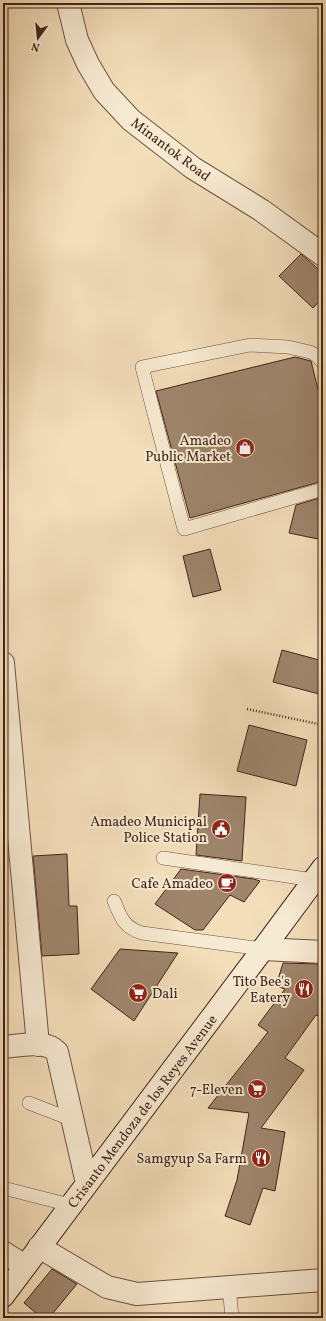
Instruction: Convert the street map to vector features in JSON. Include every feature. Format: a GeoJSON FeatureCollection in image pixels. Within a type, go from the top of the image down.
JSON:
{"type":"FeatureCollection","features":[{"type":"Feature","properties":{"kind":"street","name":"Minantok Road"},"geometry":{"type":"LineString","coordinates":[[68,3],[77,40],[88,64],[104,91],[131,120],[193,168],[261,210],[323,255]]}},
{"type":"Feature","properties":{"kind":"street"},"geometry":{"type":"LineString","coordinates":[[3,662],[38,1045]]}},
{"type":"Feature","properties":{"kind":"street","name":"Crisanto Mendoza de los Reyes Avenue"},"geometry":{"type":"LineString","coordinates":[[3,1296],[319,874]]}},
{"type":"Feature","properties":{"kind":"street"},"geometry":{"type":"LineString","coordinates":[[264,949],[323,952]]}},
{"type":"Feature","properties":{"kind":"street"},"geometry":{"type":"LineString","coordinates":[[3,1047],[38,1045],[53,1048],[57,1052],[87,1183]]}},
{"type":"Feature","properties":{"kind":"street"},"geometry":{"type":"LineString","coordinates":[[39,1247],[107,1287],[137,1294],[323,1280]]}},
{"type":"Feature","properties":{"kind":"street"},"geometry":{"type":"LineString","coordinates":[[3,1252],[25,1266]]}},
{"type":"Feature","properties":{"kind":"lane"},"geometry":{"type":"LineString","coordinates":[[323,363],[316,355],[310,352],[288,347],[250,345],[142,367],[184,529],[323,489]]}},
{"type":"Feature","properties":{"kind":"lane"},"geometry":{"type":"LineString","coordinates":[[163,858],[319,874]]}},
{"type":"Feature","properties":{"kind":"lane"},"geometry":{"type":"LineString","coordinates":[[114,901],[124,923],[132,930],[142,933],[264,949]]}},
{"type":"Feature","properties":{"kind":"lane"},"geometry":{"type":"LineString","coordinates":[[29,1103],[73,1120]]}},
{"type":"Feature","properties":{"kind":"lane"},"geometry":{"type":"LineString","coordinates":[[3,1188],[70,1205]]}},
{"type":"Feature","properties":{"kind":"lane"},"geometry":{"type":"LineString","coordinates":[[229,1286],[232,1318]]}},
{"type":"Feature","properties":{"kind":"path"},"geometry":{"type":"LineString","coordinates":[[247,709],[323,725]]}},
{"type":"Feature","properties":{"kind":"building"},"geometry":{"type":"Polygon","coordinates":[[[301,254],[323,273],[323,297],[313,308],[279,276],[301,254]]]}},
{"type":"Feature","properties":{"kind":"building","name":"Amadeo Public Market"},"geometry":{"type":"Polygon","coordinates":[[[295,357],[311,361],[323,410],[323,481],[190,518],[156,391],[295,357]]]}},
{"type":"Feature","properties":{"kind":"building"},"geometry":{"type":"Polygon","coordinates":[[[323,497],[323,516],[318,539],[289,533],[296,505],[323,497]]]}},
{"type":"Feature","properties":{"kind":"building"},"geometry":{"type":"Polygon","coordinates":[[[210,549],[221,590],[193,597],[183,556],[210,549]]]}},
{"type":"Feature","properties":{"kind":"building"},"geometry":{"type":"Polygon","coordinates":[[[282,650],[323,661],[323,695],[273,682],[282,650]]]}},
{"type":"Feature","properties":{"kind":"building"},"geometry":{"type":"Polygon","coordinates":[[[249,725],[307,740],[296,786],[237,771],[249,725]]]}},
{"type":"Feature","properties":{"kind":"building","name":"Amadeo Municipal Police Station"},"geometry":{"type":"Polygon","coordinates":[[[200,794],[246,797],[242,861],[196,855],[200,794]]]}},
{"type":"Feature","properties":{"kind":"building"},"geometry":{"type":"Polygon","coordinates":[[[67,854],[69,906],[77,906],[79,954],[42,956],[33,856],[67,854]]]}},
{"type":"Feature","properties":{"kind":"building"},"geometry":{"type":"Polygon","coordinates":[[[181,869],[260,881],[244,902],[230,895],[203,930],[195,930],[155,904],[181,869]]]}},
{"type":"Feature","properties":{"kind":"building"},"geometry":{"type":"Polygon","coordinates":[[[120,949],[178,953],[134,1021],[91,989],[120,949]]]}},
{"type":"Feature","properties":{"kind":"building"},"geometry":{"type":"Polygon","coordinates":[[[283,963],[319,964],[323,993],[323,1018],[316,1015],[285,1058],[304,1070],[261,1128],[285,1132],[275,1191],[263,1188],[250,1225],[225,1216],[237,1180],[249,1113],[208,1108],[268,1032],[258,1025],[285,989],[276,986],[283,963]]]}},
{"type":"Feature","properties":{"kind":"building"},"geometry":{"type":"Polygon","coordinates":[[[52,1269],[77,1284],[49,1318],[42,1318],[24,1303],[52,1269]]]}},
{"type":"Feature","properties":{"kind":"place","name":"Amadeo Public Market"},"geometry":{"type":"Point","coordinates":[245,448]}},
{"type":"Feature","properties":{"kind":"place","name":"Amadeo Municipal Police Station"},"geometry":{"type":"Point","coordinates":[221,829]}},
{"type":"Feature","properties":{"kind":"place","name":"Cafe Amadeo"},"geometry":{"type":"Point","coordinates":[227,883]}},
{"type":"Feature","properties":{"kind":"place","name":"Tito Bee's Eatery"},"geometry":{"type":"Point","coordinates":[304,989]}},
{"type":"Feature","properties":{"kind":"place","name":"Dali"},"geometry":{"type":"Point","coordinates":[138,993]}},
{"type":"Feature","properties":{"kind":"place","name":"7-Eleven"},"geometry":{"type":"Point","coordinates":[257,1089]}},
{"type":"Feature","properties":{"kind":"place","name":"Samgyup Sa Farm"},"geometry":{"type":"Point","coordinates":[261,1158]}}]}
